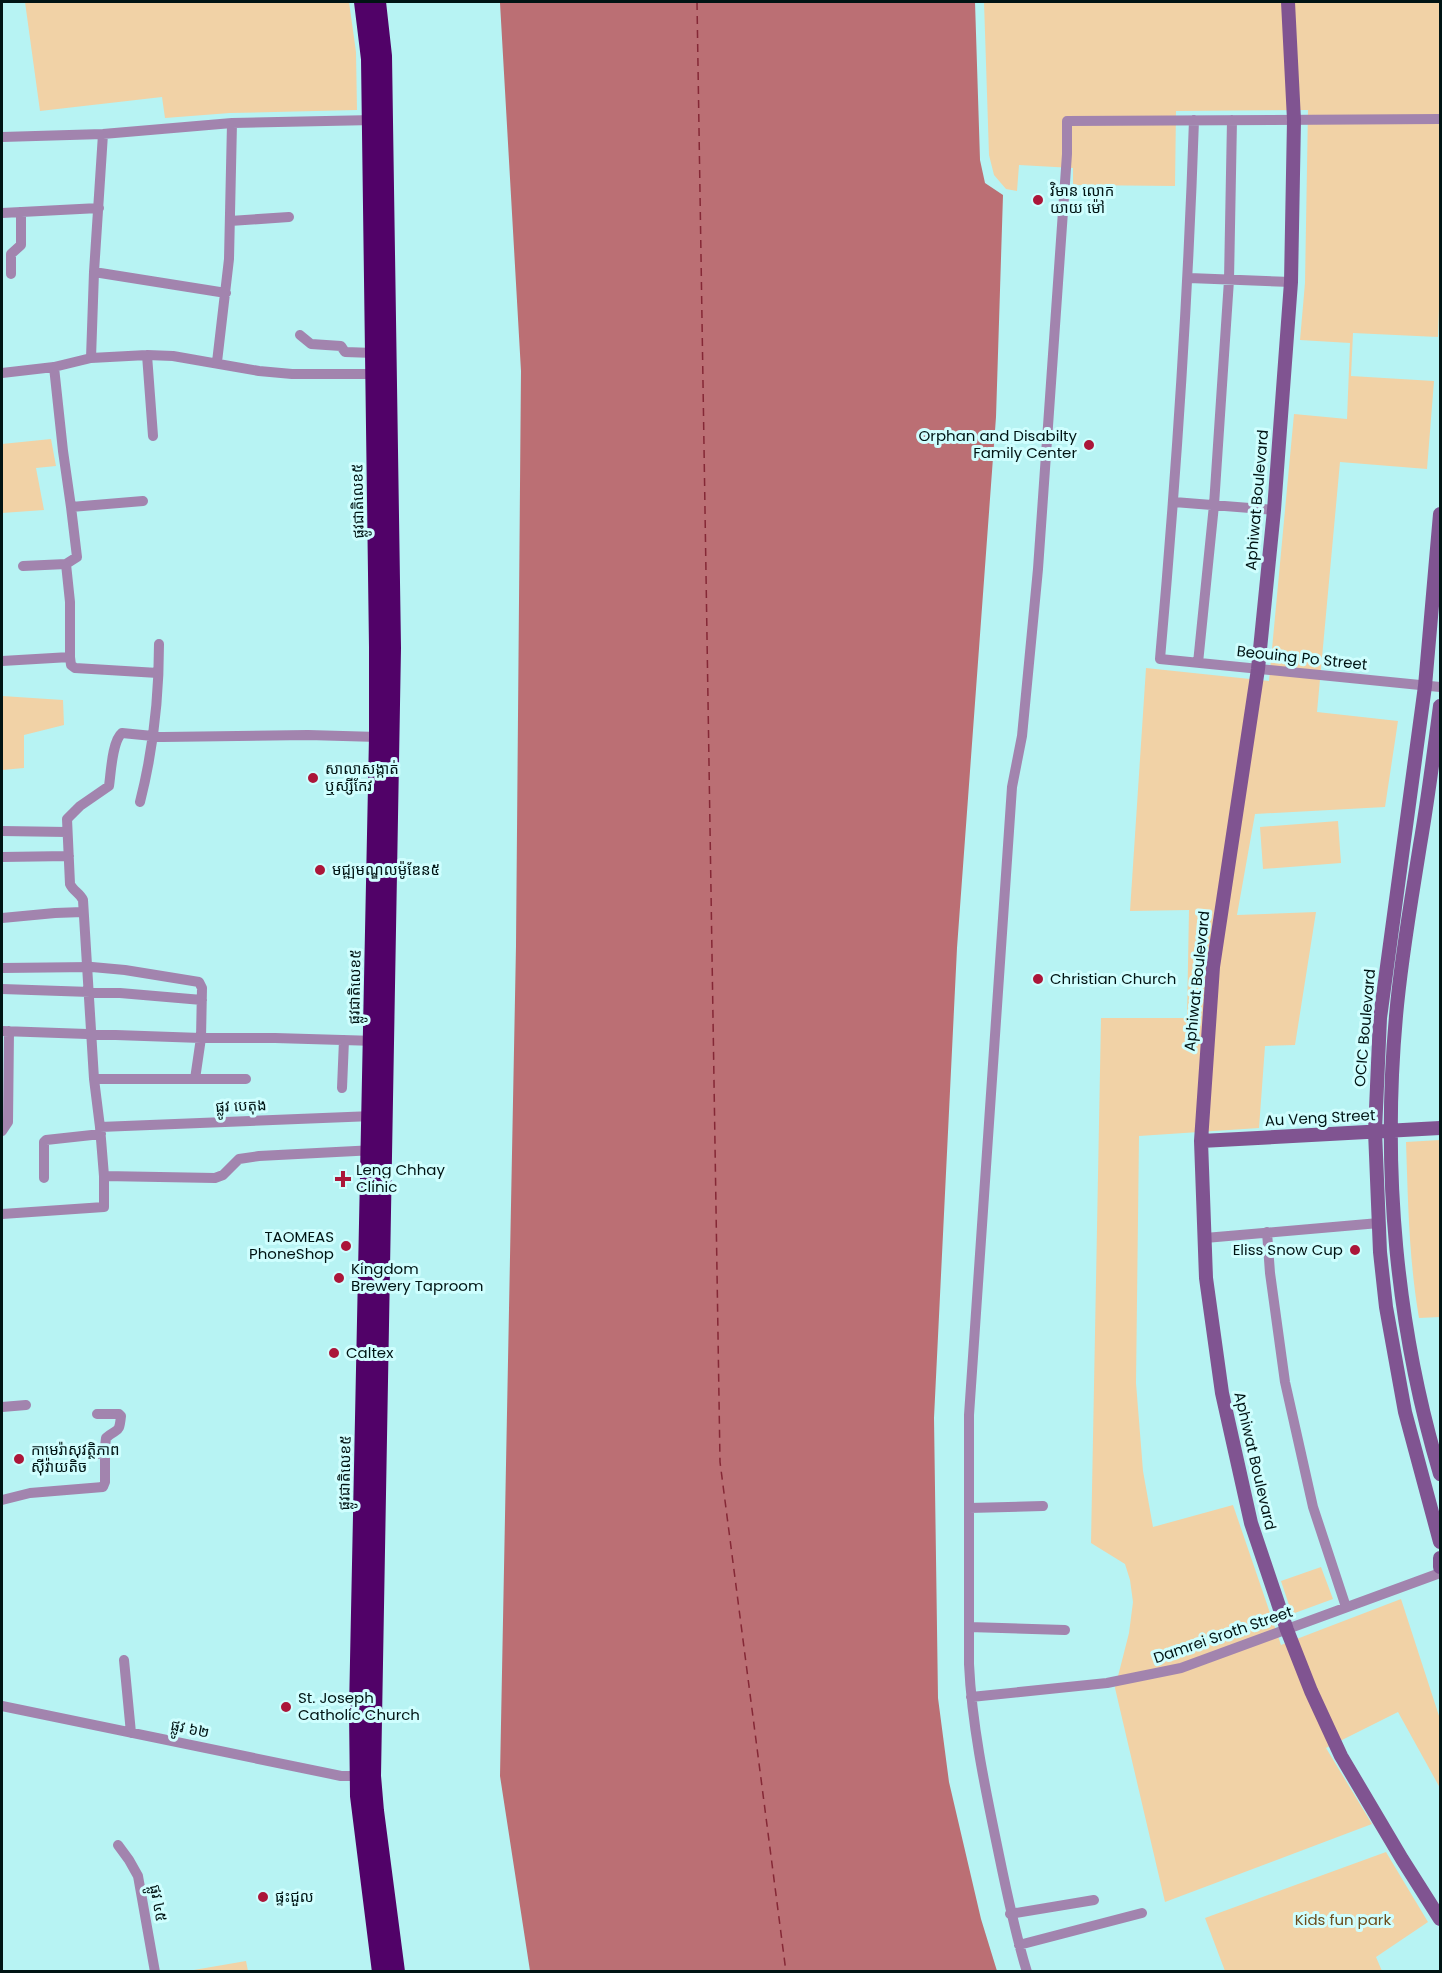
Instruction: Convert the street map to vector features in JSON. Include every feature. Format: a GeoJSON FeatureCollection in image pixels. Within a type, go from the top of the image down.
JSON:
{"type":"FeatureCollection","features":[{"type":"Feature","properties":{"kind":"highway","name":"ផ្លូវជាតិលេខ៥"},"geometry":{"type":"LineString","coordinates":[[363,2],[377,120],[381,374],[392,648],[376,1116],[365,1776],[381,1971]]}},
{"type":"Feature","properties":{"kind":"highway","name":"ផ្លូវជាតិលេខ៥"},"geometry":{"type":"LineString","coordinates":[[377,2],[383,56],[377,120],[374,353],[381,374],[378,647],[379,1041]]}},
{"type":"Feature","properties":{"kind":"highway","name":"ផ្លូវជាតិលេខ៥"},"geometry":{"type":"LineString","coordinates":[[365,1776],[375,1811],[396,1971]]}},
{"type":"Feature","properties":{"kind":"street","name":"Aphiwat Boulevard"},"geometry":{"type":"LineString","coordinates":[[1288,2],[1294,120],[1291,282],[1274,510],[1258,669],[1213,967],[1201,1141],[1206,1278],[1222,1393],[1251,1523],[1287,1630],[1311,1691],[1341,1756],[1440,1919]]}},
{"type":"Feature","properties":{"kind":"street"},"geometry":{"type":"LineString","coordinates":[[1027,1971],[1010,1914],[984,1785],[970,1697],[969,1415],[1012,787],[1022,736],[1038,569],[1067,154],[1067,121],[1440,119]]}},
{"type":"Feature","properties":{"kind":"street"},"geometry":{"type":"LineString","coordinates":[[2,137],[104,134],[232,123],[377,120]]}},
{"type":"Feature","properties":{"kind":"street"},"geometry":{"type":"LineString","coordinates":[[1194,120],[1189,278],[1174,502],[1274,510]]}},
{"type":"Feature","properties":{"kind":"street"},"geometry":{"type":"LineString","coordinates":[[1198,663],[1214,505],[1229,280],[1232,120]]}},
{"type":"Feature","properties":{"kind":"street"},"geometry":{"type":"LineString","coordinates":[[217,362],[226,293],[232,123]]}},
{"type":"Feature","properties":{"kind":"street"},"geometry":{"type":"LineString","coordinates":[[91,358],[94,272],[104,134]]}},
{"type":"Feature","properties":{"kind":"street"},"geometry":{"type":"LineString","coordinates":[[2,213],[99,208]]}},
{"type":"Feature","properties":{"kind":"street"},"geometry":{"type":"LineString","coordinates":[[11,274],[11,254],[21,245],[21,212]]}},
{"type":"Feature","properties":{"kind":"street"},"geometry":{"type":"LineString","coordinates":[[230,221],[289,217]]}},
{"type":"Feature","properties":{"kind":"street"},"geometry":{"type":"LineString","coordinates":[[94,272],[226,293]]}},
{"type":"Feature","properties":{"kind":"street"},"geometry":{"type":"LineString","coordinates":[[1189,278],[1291,282]]}},
{"type":"Feature","properties":{"kind":"street"},"geometry":{"type":"LineString","coordinates":[[300,335],[311,344],[341,346],[345,352],[374,353]]}},
{"type":"Feature","properties":{"kind":"street"},"geometry":{"type":"LineString","coordinates":[[2,373],[54,368],[91,358],[147,355],[173,356],[292,374],[381,374]]}},
{"type":"Feature","properties":{"kind":"street"},"geometry":{"type":"LineString","coordinates":[[147,355],[153,436]]}},
{"type":"Feature","properties":{"kind":"street"},"geometry":{"type":"LineString","coordinates":[[23,566],[66,564],[77,557],[54,368]]}},
{"type":"Feature","properties":{"kind":"street"},"geometry":{"type":"LineString","coordinates":[[71,507],[142,501]]}},
{"type":"Feature","properties":{"kind":"street","name":"Beouing Po Street"},"geometry":{"type":"LineString","coordinates":[[1174,502],[1160,659],[1440,687]]}},
{"type":"Feature","properties":{"kind":"street","name":"OCIC Boulevard"},"geometry":{"type":"LineString","coordinates":[[1440,514],[1425,686],[1380,1018],[1375,1131],[1386,1307],[1405,1412],[1440,1542]]}},
{"type":"Feature","properties":{"kind":"street"},"geometry":{"type":"LineString","coordinates":[[66,564],[70,605],[71,666],[158,673]]}},
{"type":"Feature","properties":{"kind":"street"},"geometry":{"type":"LineString","coordinates":[[140,802],[150,762],[159,644]]}},
{"type":"Feature","properties":{"kind":"street"},"geometry":{"type":"LineString","coordinates":[[2,662],[70,657]]}},
{"type":"Feature","properties":{"kind":"street","name":"OCIC Boulevard"},"geometry":{"type":"LineString","coordinates":[[1440,706],[1403,946],[1396,1017],[1391,1130],[1394,1223],[1400,1292],[1422,1407],[1440,1474]]}},
{"type":"Feature","properties":{"kind":"street"},"geometry":{"type":"LineString","coordinates":[[2,1214],[104,1207],[101,1130],[94,1079],[83,912],[81,897],[70,884],[67,817],[109,786],[113,754],[120,734],[378,737]]}},
{"type":"Feature","properties":{"kind":"street"},"geometry":{"type":"LineString","coordinates":[[2,831],[67,832]]}},
{"type":"Feature","properties":{"kind":"street"},"geometry":{"type":"LineString","coordinates":[[2,856],[69,856]]}},
{"type":"Feature","properties":{"kind":"street"},"geometry":{"type":"LineString","coordinates":[[2,918],[83,912]]}},
{"type":"Feature","properties":{"kind":"street"},"geometry":{"type":"LineString","coordinates":[[2,968],[86,967],[125,970],[199,982],[202,988],[201,1038],[195,1079]]}},
{"type":"Feature","properties":{"kind":"street"},"geometry":{"type":"LineString","coordinates":[[2,989],[88,991],[202,1000]]}},
{"type":"Feature","properties":{"kind":"street"},"geometry":{"type":"LineString","coordinates":[[2,1131],[8,1122],[5,1031],[379,1041]]}},
{"type":"Feature","properties":{"kind":"street"},"geometry":{"type":"LineString","coordinates":[[342,1088],[344,1041]]}},
{"type":"Feature","properties":{"kind":"street"},"geometry":{"type":"LineString","coordinates":[[94,1079],[246,1079]]}},
{"type":"Feature","properties":{"kind":"street","name":"ផ្លូវ បេតុង"},"geometry":{"type":"LineString","coordinates":[[44,1178],[44,1142],[46,1140],[101,1130],[376,1116]]}},
{"type":"Feature","properties":{"kind":"street","name":"Au Veng Street"},"geometry":{"type":"LineString","coordinates":[[1201,1141],[1440,1128]]}},
{"type":"Feature","properties":{"kind":"street"},"geometry":{"type":"LineString","coordinates":[[104,1176],[215,1178],[231,1169],[239,1159],[376,1150]]}},
{"type":"Feature","properties":{"kind":"street"},"geometry":{"type":"LineString","coordinates":[[1205,1238],[1379,1222]]}},
{"type":"Feature","properties":{"kind":"street"},"geometry":{"type":"LineString","coordinates":[[1267,1232],[1270,1273],[1285,1382],[1313,1507],[1346,1607]]}},
{"type":"Feature","properties":{"kind":"street"},"geometry":{"type":"LineString","coordinates":[[2,1407],[26,1405]]}},
{"type":"Feature","properties":{"kind":"street"},"geometry":{"type":"LineString","coordinates":[[2,1500],[30,1493],[102,1486],[105,1482],[106,1438],[117,1432],[121,1416],[119,1414],[97,1414]]}},
{"type":"Feature","properties":{"kind":"street"},"geometry":{"type":"LineString","coordinates":[[84,1453],[105,1454]]}},
{"type":"Feature","properties":{"kind":"street"},"geometry":{"type":"LineString","coordinates":[[969,1508],[1043,1506]]}},
{"type":"Feature","properties":{"kind":"street"},"geometry":{"type":"LineString","coordinates":[[1440,1558],[1440,1567]]}},
{"type":"Feature","properties":{"kind":"street","name":"Damrei Sroth Street"},"geometry":{"type":"LineString","coordinates":[[970,1697],[1107,1683],[1181,1668],[1440,1573]]}},
{"type":"Feature","properties":{"kind":"street"},"geometry":{"type":"LineString","coordinates":[[969,1627],[1065,1630]]}},
{"type":"Feature","properties":{"kind":"street"},"geometry":{"type":"LineString","coordinates":[[124,1660],[131,1733]]}},
{"type":"Feature","properties":{"kind":"street","name":"ផ្លូវ ៦២"},"geometry":{"type":"LineString","coordinates":[[2,1706],[341,1776],[365,1776]]}},
{"type":"Feature","properties":{"kind":"street","name":"ផ្លូវ ៤៥"},"geometry":{"type":"LineString","coordinates":[[118,1845],[138,1876],[154,1971]]}},
{"type":"Feature","properties":{"kind":"street"},"geometry":{"type":"LineString","coordinates":[[1010,1914],[1094,1900]]}},
{"type":"Feature","properties":{"kind":"street"},"geometry":{"type":"LineString","coordinates":[[1019,1946],[1142,1913]]}},
{"type":"Feature","properties":{"kind":"green space"},"geometry":{"type":"Polygon","coordinates":[[[25,2],[349,2],[356,52],[357,110],[230,113],[165,118],[162,97],[40,111],[25,2]]]}},
{"type":"Feature","properties":{"kind":"green space"},"geometry":{"type":"Polygon","coordinates":[[[984,2],[1440,2],[1438,337],[1353,333],[1351,376],[1434,381],[1427,469],[1340,462],[1317,712],[1398,721],[1385,807],[1255,814],[1237,915],[1316,912],[1295,1045],[1265,1046],[1259,1128],[1139,1136],[1136,1383],[1143,1471],[1153,1527],[1233,1505],[1281,1645],[1401,1599],[1440,1719],[1440,1788],[1398,1712],[1326,1748],[1372,1824],[1165,1902],[1115,1688],[1129,1633],[1133,1602],[1130,1580],[1125,1564],[1091,1543],[1101,1018],[1187,1018],[1189,910],[1130,911],[1146,668],[1269,681],[1294,414],[1347,419],[1350,343],[1300,340],[1305,283],[1308,110],[1176,111],[1175,186],[1073,185],[1073,168],[1019,165],[1017,191],[1006,189],[994,175],[989,155],[984,2]]]}},
{"type":"Feature","properties":{"kind":"green space"},"geometry":{"type":"Polygon","coordinates":[[[51,439],[56,466],[36,468],[44,510],[2,513],[2,444],[51,439]]]}},
{"type":"Feature","properties":{"kind":"green space"},"geometry":{"type":"Polygon","coordinates":[[[2,696],[63,700],[64,725],[24,735],[24,768],[2,770],[2,696]]]}},
{"type":"Feature","properties":{"kind":"green space"},"geometry":{"type":"Polygon","coordinates":[[[1338,821],[1341,863],[1263,869],[1260,827],[1338,821]]]}},
{"type":"Feature","properties":{"kind":"green space"},"geometry":{"type":"Polygon","coordinates":[[[1440,1140],[1440,1317],[1419,1318],[1411,1252],[1406,1142],[1440,1140]]]}},
{"type":"Feature","properties":{"kind":"green space"},"geometry":{"type":"Polygon","coordinates":[[[1321,1567],[1333,1599],[1292,1614],[1281,1581],[1321,1567]]]}},
{"type":"Feature","properties":{"kind":"green space","name":"Kids fun park"},"geometry":{"type":"Polygon","coordinates":[[[1386,1852],[1428,1922],[1376,1957],[1382,1971],[1225,1971],[1205,1918],[1386,1852]]]}},
{"type":"Feature","properties":{"kind":"green space"},"geometry":{"type":"Polygon","coordinates":[[[246,1961],[248,1971],[188,1971],[246,1961]]]}},
{"type":"Feature","properties":{"kind":"shaded area"},"geometry":{"type":"Polygon","coordinates":[[[498,2],[975,2],[980,160],[985,183],[1003,195],[996,417],[957,948],[934,1418],[938,1698],[949,1782],[981,1919],[997,1971],[530,1971],[500,1776],[516,946],[521,371],[500,3],[498,2]]]}},
{"type":"Feature","properties":{"kind":"ferry route"},"geometry":{"type":"LineString","coordinates":[[697,2],[720,1462],[786,1972]]}},
{"type":"Feature","properties":{"kind":"place","name":"វិមាន លោក យាយ ម៉ៅ"},"geometry":{"type":"Point","coordinates":[1038,200]}},
{"type":"Feature","properties":{"kind":"place","name":"Orphan and Disabilty Family Center"},"geometry":{"type":"Point","coordinates":[1089,445]}},
{"type":"Feature","properties":{"kind":"place","name":"សាលាសង្កាត់ ឬស្សីកែវ"},"geometry":{"type":"Point","coordinates":[313,778]}},
{"type":"Feature","properties":{"kind":"place","name":"មជ្ឍមណ្ឌលម៉ូឌែន៥"},"geometry":{"type":"Point","coordinates":[320,870]}},
{"type":"Feature","properties":{"kind":"place","name":"Christian Church"},"geometry":{"type":"Point","coordinates":[1038,979]}},
{"type":"Feature","properties":{"kind":"place","name":"Leng Chhay Clinic"},"geometry":{"type":"Point","coordinates":[343,1179]}},
{"type":"Feature","properties":{"kind":"place","name":"TAOMEAS PhoneShop"},"geometry":{"type":"Point","coordinates":[346,1246]}},
{"type":"Feature","properties":{"kind":"place","name":"Eliss Snow Cup"},"geometry":{"type":"Point","coordinates":[1355,1250]}},
{"type":"Feature","properties":{"kind":"place","name":"Kingdom Brewery Taproom"},"geometry":{"type":"Point","coordinates":[339,1278]}},
{"type":"Feature","properties":{"kind":"place","name":"Caltex"},"geometry":{"type":"Point","coordinates":[334,1353]}},
{"type":"Feature","properties":{"kind":"place","name":"កាមេរ៉ាសុវត្ថិភាព ស៊ីវ៉ាយតិច"},"geometry":{"type":"Point","coordinates":[19,1459]}},
{"type":"Feature","properties":{"kind":"place","name":"St. Joseph Catholic Church"},"geometry":{"type":"Point","coordinates":[286,1707]}},
{"type":"Feature","properties":{"kind":"place","name":"ផ្ទះជួល"},"geometry":{"type":"Point","coordinates":[263,1897]}}]}
